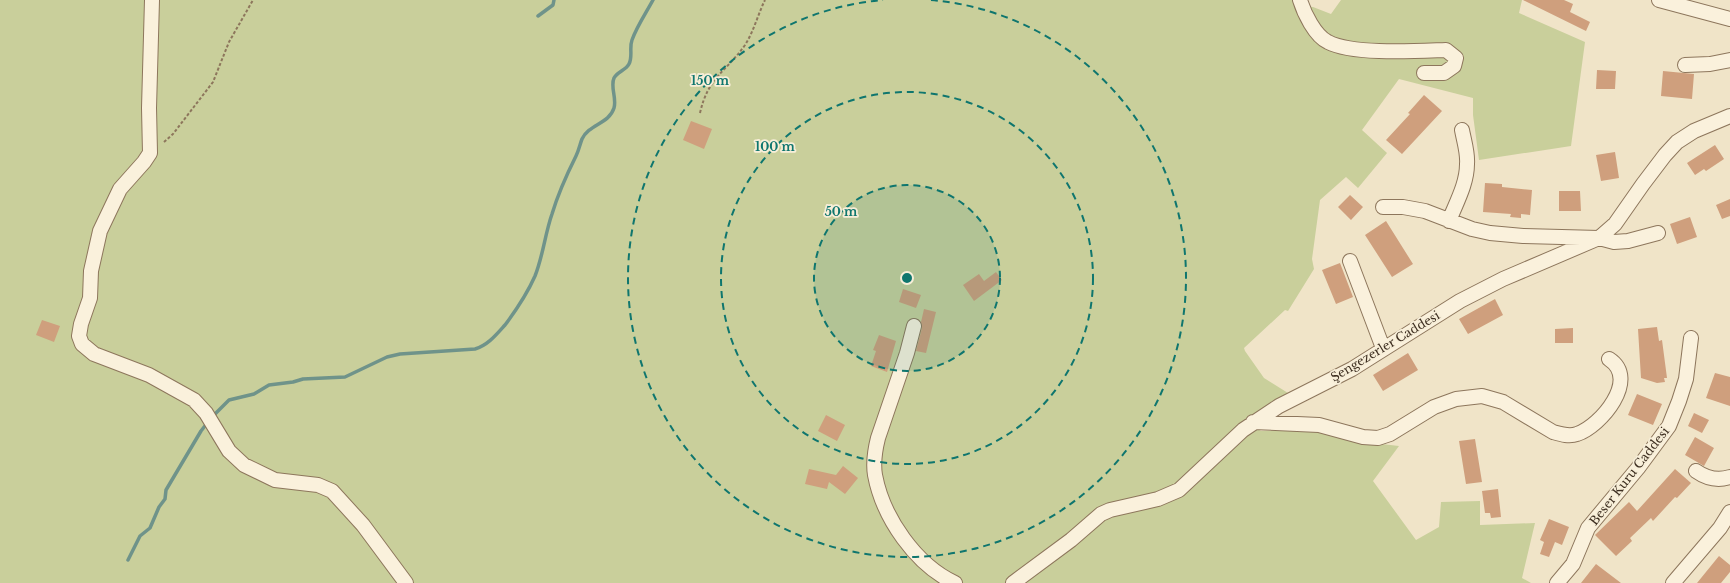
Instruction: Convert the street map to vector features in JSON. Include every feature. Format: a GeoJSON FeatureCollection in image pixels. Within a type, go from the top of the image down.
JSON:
{"type":"FeatureCollection","features":[{"type":"Feature","properties":{"kind":"street"},"geometry":{"type":"LineString","coordinates":[[152,0],[149,108],[150,153],[120,189],[100,231],[91,271],[90,298],[81,324],[79,336],[82,344],[94,354],[149,375],[194,400],[206,413],[229,451],[244,465],[275,480],[318,485],[332,491],[363,525],[406,583]]}},
{"type":"Feature","properties":{"kind":"street"},"geometry":{"type":"LineString","coordinates":[[1300,0],[1303,11],[1314,29],[1327,42],[1354,50],[1446,50],[1456,58],[1454,66],[1444,73],[1424,73]]}},
{"type":"Feature","properties":{"kind":"street"},"geometry":{"type":"LineString","coordinates":[[1659,0],[1730,18]]}},
{"type":"Feature","properties":{"kind":"street"},"geometry":{"type":"LineString","coordinates":[[1685,65],[1730,60]]}},
{"type":"Feature","properties":{"kind":"street","name":"Şengezerler Caddesi"},"geometry":{"type":"LineString","coordinates":[[1012,583],[1071,540],[1101,514],[1110,510],[1172,495],[1253,422],[1303,393],[1352,368],[1460,301],[1503,279],[1599,238],[1615,224],[1642,184],[1677,142],[1694,131],[1730,116]]}},
{"type":"Feature","properties":{"kind":"street"},"geometry":{"type":"LineString","coordinates":[[1449,221],[1460,195],[1467,170],[1468,162],[1462,130]]}},
{"type":"Feature","properties":{"kind":"street"},"geometry":{"type":"LineString","coordinates":[[1383,207],[1403,207],[1425,212],[1490,233],[1524,236],[1599,238],[1614,242],[1628,241],[1658,233]]}},
{"type":"Feature","properties":{"kind":"street"},"geometry":{"type":"LineString","coordinates":[[1350,261],[1383,348]]}},
{"type":"Feature","properties":{"kind":"street"},"geometry":{"type":"LineString","coordinates":[[914,326],[907,353],[878,438],[875,450],[875,474],[877,484],[887,509],[904,539],[922,560],[935,571],[955,583]]}},
{"type":"Feature","properties":{"kind":"street","name":"Beser Kuru Caddesi"},"geometry":{"type":"LineString","coordinates":[[1557,583],[1573,564],[1588,528],[1638,468],[1668,426],[1679,401],[1686,379],[1691,338]]}},
{"type":"Feature","properties":{"kind":"street"},"geometry":{"type":"LineString","coordinates":[[1253,422],[1319,425],[1363,437],[1378,438],[1390,434],[1434,407],[1456,399],[1482,396],[1503,402],[1552,432],[1569,435],[1576,434],[1592,425],[1600,418],[1612,404],[1618,393],[1622,376],[1617,366],[1609,359]]}},
{"type":"Feature","properties":{"kind":"street"},"geometry":{"type":"LineString","coordinates":[[1696,471],[1715,479],[1723,480],[1730,477]]}},
{"type":"Feature","properties":{"kind":"street"},"geometry":{"type":"LineString","coordinates":[[1673,583],[1720,528],[1730,512]]}},
{"type":"Feature","properties":{"kind":"path"},"geometry":{"type":"LineString","coordinates":[[150,153],[173,134],[213,82],[229,42],[253,0]]}},
{"type":"Feature","properties":{"kind":"path"},"geometry":{"type":"LineString","coordinates":[[700,113],[707,89],[746,43],[765,0]]}},
{"type":"Feature","properties":{"kind":"green space"},"geometry":{"type":"Polygon","coordinates":[[[0,0],[1295,0],[1301,6],[1313,7],[1331,14],[1341,0],[1522,0],[1519,13],[1585,42],[1571,146],[1479,160],[1473,115],[1473,98],[1399,79],[1362,130],[1387,153],[1358,188],[1346,177],[1320,200],[1312,259],[1314,269],[1288,311],[1285,310],[1244,348],[1264,378],[1288,393],[1244,421],[1261,431],[1320,430],[1355,441],[1399,446],[1373,481],[1416,540],[1439,527],[1441,502],[1480,501],[1480,525],[1535,523],[1522,578],[1531,583],[0,583],[0,0]]]}},
{"type":"Feature","properties":{"kind":"building"},"geometry":{"type":"Polygon","coordinates":[[[1523,0],[1564,0],[1573,4],[1570,12],[1590,22],[1586,31],[1523,0]]]}},
{"type":"Feature","properties":{"kind":"building"},"geometry":{"type":"Polygon","coordinates":[[[1597,70],[1616,71],[1615,89],[1596,89],[1597,70]]]}},
{"type":"Feature","properties":{"kind":"building"},"geometry":{"type":"Polygon","coordinates":[[[1663,71],[1694,74],[1692,99],[1661,96],[1663,71]]]}},
{"type":"Feature","properties":{"kind":"building"},"geometry":{"type":"Polygon","coordinates":[[[1424,95],[1442,111],[1402,154],[1386,140],[1410,114],[1408,113],[1424,95]]]}},
{"type":"Feature","properties":{"kind":"building"},"geometry":{"type":"Polygon","coordinates":[[[691,121],[712,129],[704,149],[683,140],[691,121]]]}},
{"type":"Feature","properties":{"kind":"building"},"geometry":{"type":"Polygon","coordinates":[[[1715,145],[1724,159],[1706,171],[1704,169],[1695,175],[1687,163],[1715,145]]]}},
{"type":"Feature","properties":{"kind":"building"},"geometry":{"type":"Polygon","coordinates":[[[1615,152],[1619,178],[1601,181],[1596,155],[1615,152]]]}},
{"type":"Feature","properties":{"kind":"building"},"geometry":{"type":"Polygon","coordinates":[[[1485,183],[1502,184],[1502,187],[1532,190],[1530,215],[1521,214],[1521,218],[1510,217],[1511,214],[1483,212],[1485,183]]]}},
{"type":"Feature","properties":{"kind":"building"},"geometry":{"type":"Polygon","coordinates":[[[1559,191],[1580,191],[1581,211],[1559,211],[1559,191]]]}},
{"type":"Feature","properties":{"kind":"building"},"geometry":{"type":"Polygon","coordinates":[[[1350,195],[1363,207],[1351,220],[1338,207],[1350,195]]]}},
{"type":"Feature","properties":{"kind":"building"},"geometry":{"type":"Polygon","coordinates":[[[1730,199],[1730,216],[1722,219],[1716,205],[1730,199]]]}},
{"type":"Feature","properties":{"kind":"building"},"geometry":{"type":"Polygon","coordinates":[[[1690,217],[1697,237],[1677,244],[1670,224],[1690,217]]]}},
{"type":"Feature","properties":{"kind":"building"},"geometry":{"type":"Polygon","coordinates":[[[1386,221],[1413,264],[1392,277],[1365,235],[1386,221]]]}},
{"type":"Feature","properties":{"kind":"building"},"geometry":{"type":"Polygon","coordinates":[[[1340,263],[1353,297],[1336,304],[1322,270],[1340,263]]]}},
{"type":"Feature","properties":{"kind":"building"},"geometry":{"type":"Polygon","coordinates":[[[996,272],[1002,280],[974,301],[963,285],[979,274],[984,281],[996,272]]]}},
{"type":"Feature","properties":{"kind":"building"},"geometry":{"type":"Polygon","coordinates":[[[903,289],[921,295],[916,308],[899,302],[903,289]]]}},
{"type":"Feature","properties":{"kind":"building"},"geometry":{"type":"Polygon","coordinates":[[[1495,299],[1503,315],[1468,334],[1459,319],[1495,299]]]}},
{"type":"Feature","properties":{"kind":"building"},"geometry":{"type":"Polygon","coordinates":[[[924,309],[936,312],[926,353],[916,351],[922,328],[921,322],[924,309]]]}},
{"type":"Feature","properties":{"kind":"building"},"geometry":{"type":"Polygon","coordinates":[[[42,320],[60,326],[54,342],[36,335],[42,320]]]}},
{"type":"Feature","properties":{"kind":"building"},"geometry":{"type":"Polygon","coordinates":[[[1657,327],[1659,341],[1662,340],[1667,378],[1664,378],[1665,382],[1657,383],[1641,378],[1638,329],[1657,327]]]}},
{"type":"Feature","properties":{"kind":"building"},"geometry":{"type":"Polygon","coordinates":[[[1573,328],[1573,343],[1555,343],[1555,329],[1573,328]]]}},
{"type":"Feature","properties":{"kind":"building"},"geometry":{"type":"Polygon","coordinates":[[[879,335],[896,341],[887,372],[871,366],[876,351],[873,350],[879,335]]]}},
{"type":"Feature","properties":{"kind":"building"},"geometry":{"type":"Polygon","coordinates":[[[1408,353],[1418,370],[1383,391],[1373,375],[1408,353]]]}},
{"type":"Feature","properties":{"kind":"building"},"geometry":{"type":"Polygon","coordinates":[[[1715,373],[1730,377],[1730,406],[1706,398],[1715,373]]]}},
{"type":"Feature","properties":{"kind":"building"},"geometry":{"type":"Polygon","coordinates":[[[1637,394],[1662,404],[1653,425],[1628,415],[1637,394]]]}},
{"type":"Feature","properties":{"kind":"building"},"geometry":{"type":"Polygon","coordinates":[[[1694,413],[1709,420],[1702,433],[1688,426],[1694,413]]]}},
{"type":"Feature","properties":{"kind":"building"},"geometry":{"type":"Polygon","coordinates":[[[826,415],[845,425],[837,441],[818,431],[826,415]]]}},
{"type":"Feature","properties":{"kind":"building"},"geometry":{"type":"Polygon","coordinates":[[[1695,437],[1714,448],[1704,466],[1685,455],[1695,437]]]}},
{"type":"Feature","properties":{"kind":"building"},"geometry":{"type":"Polygon","coordinates":[[[1475,439],[1482,482],[1466,484],[1459,441],[1475,439]]]}},
{"type":"Feature","properties":{"kind":"building"},"geometry":{"type":"Polygon","coordinates":[[[843,466],[858,478],[845,494],[829,482],[827,489],[805,484],[809,469],[836,475],[843,466]]]}},
{"type":"Feature","properties":{"kind":"building"},"geometry":{"type":"Polygon","coordinates":[[[1675,469],[1691,483],[1677,498],[1675,497],[1653,521],[1651,518],[1630,538],[1632,541],[1616,556],[1595,535],[1629,502],[1637,511],[1675,469]]]}},
{"type":"Feature","properties":{"kind":"building"},"geometry":{"type":"Polygon","coordinates":[[[1498,489],[1501,517],[1491,518],[1490,513],[1485,513],[1482,491],[1498,489]]]}},
{"type":"Feature","properties":{"kind":"building"},"geometry":{"type":"Polygon","coordinates":[[[1549,519],[1569,527],[1562,545],[1555,542],[1549,557],[1540,554],[1544,542],[1540,540],[1549,519]]]}},
{"type":"Feature","properties":{"kind":"building"},"geometry":{"type":"Polygon","coordinates":[[[1719,556],[1730,565],[1730,572],[1721,583],[1697,583],[1719,556]]]}},
{"type":"Feature","properties":{"kind":"building"},"geometry":{"type":"Polygon","coordinates":[[[1596,564],[1621,583],[1581,583],[1596,564]]]}},
{"type":"Feature","properties":{"kind":"waterway"},"geometry":{"type":"LineString","coordinates":[[538,16],[553,5],[554,0]]}},
{"type":"Feature","properties":{"kind":"waterway"},"geometry":{"type":"LineString","coordinates":[[212,417],[229,400],[254,394],[269,385],[293,382],[303,379],[345,377],[387,357],[400,354],[475,349],[492,339],[505,325],[522,301],[532,283],[540,261],[554,207],[582,139],[589,130],[604,121],[614,108],[614,78],[629,64],[631,58],[632,40],[653,0]]}},
{"type":"Feature","properties":{"kind":"waterway"},"geometry":{"type":"LineString","coordinates":[[128,560],[140,536],[150,528],[159,507],[165,499],[166,490],[201,431],[208,422]]}}]}
